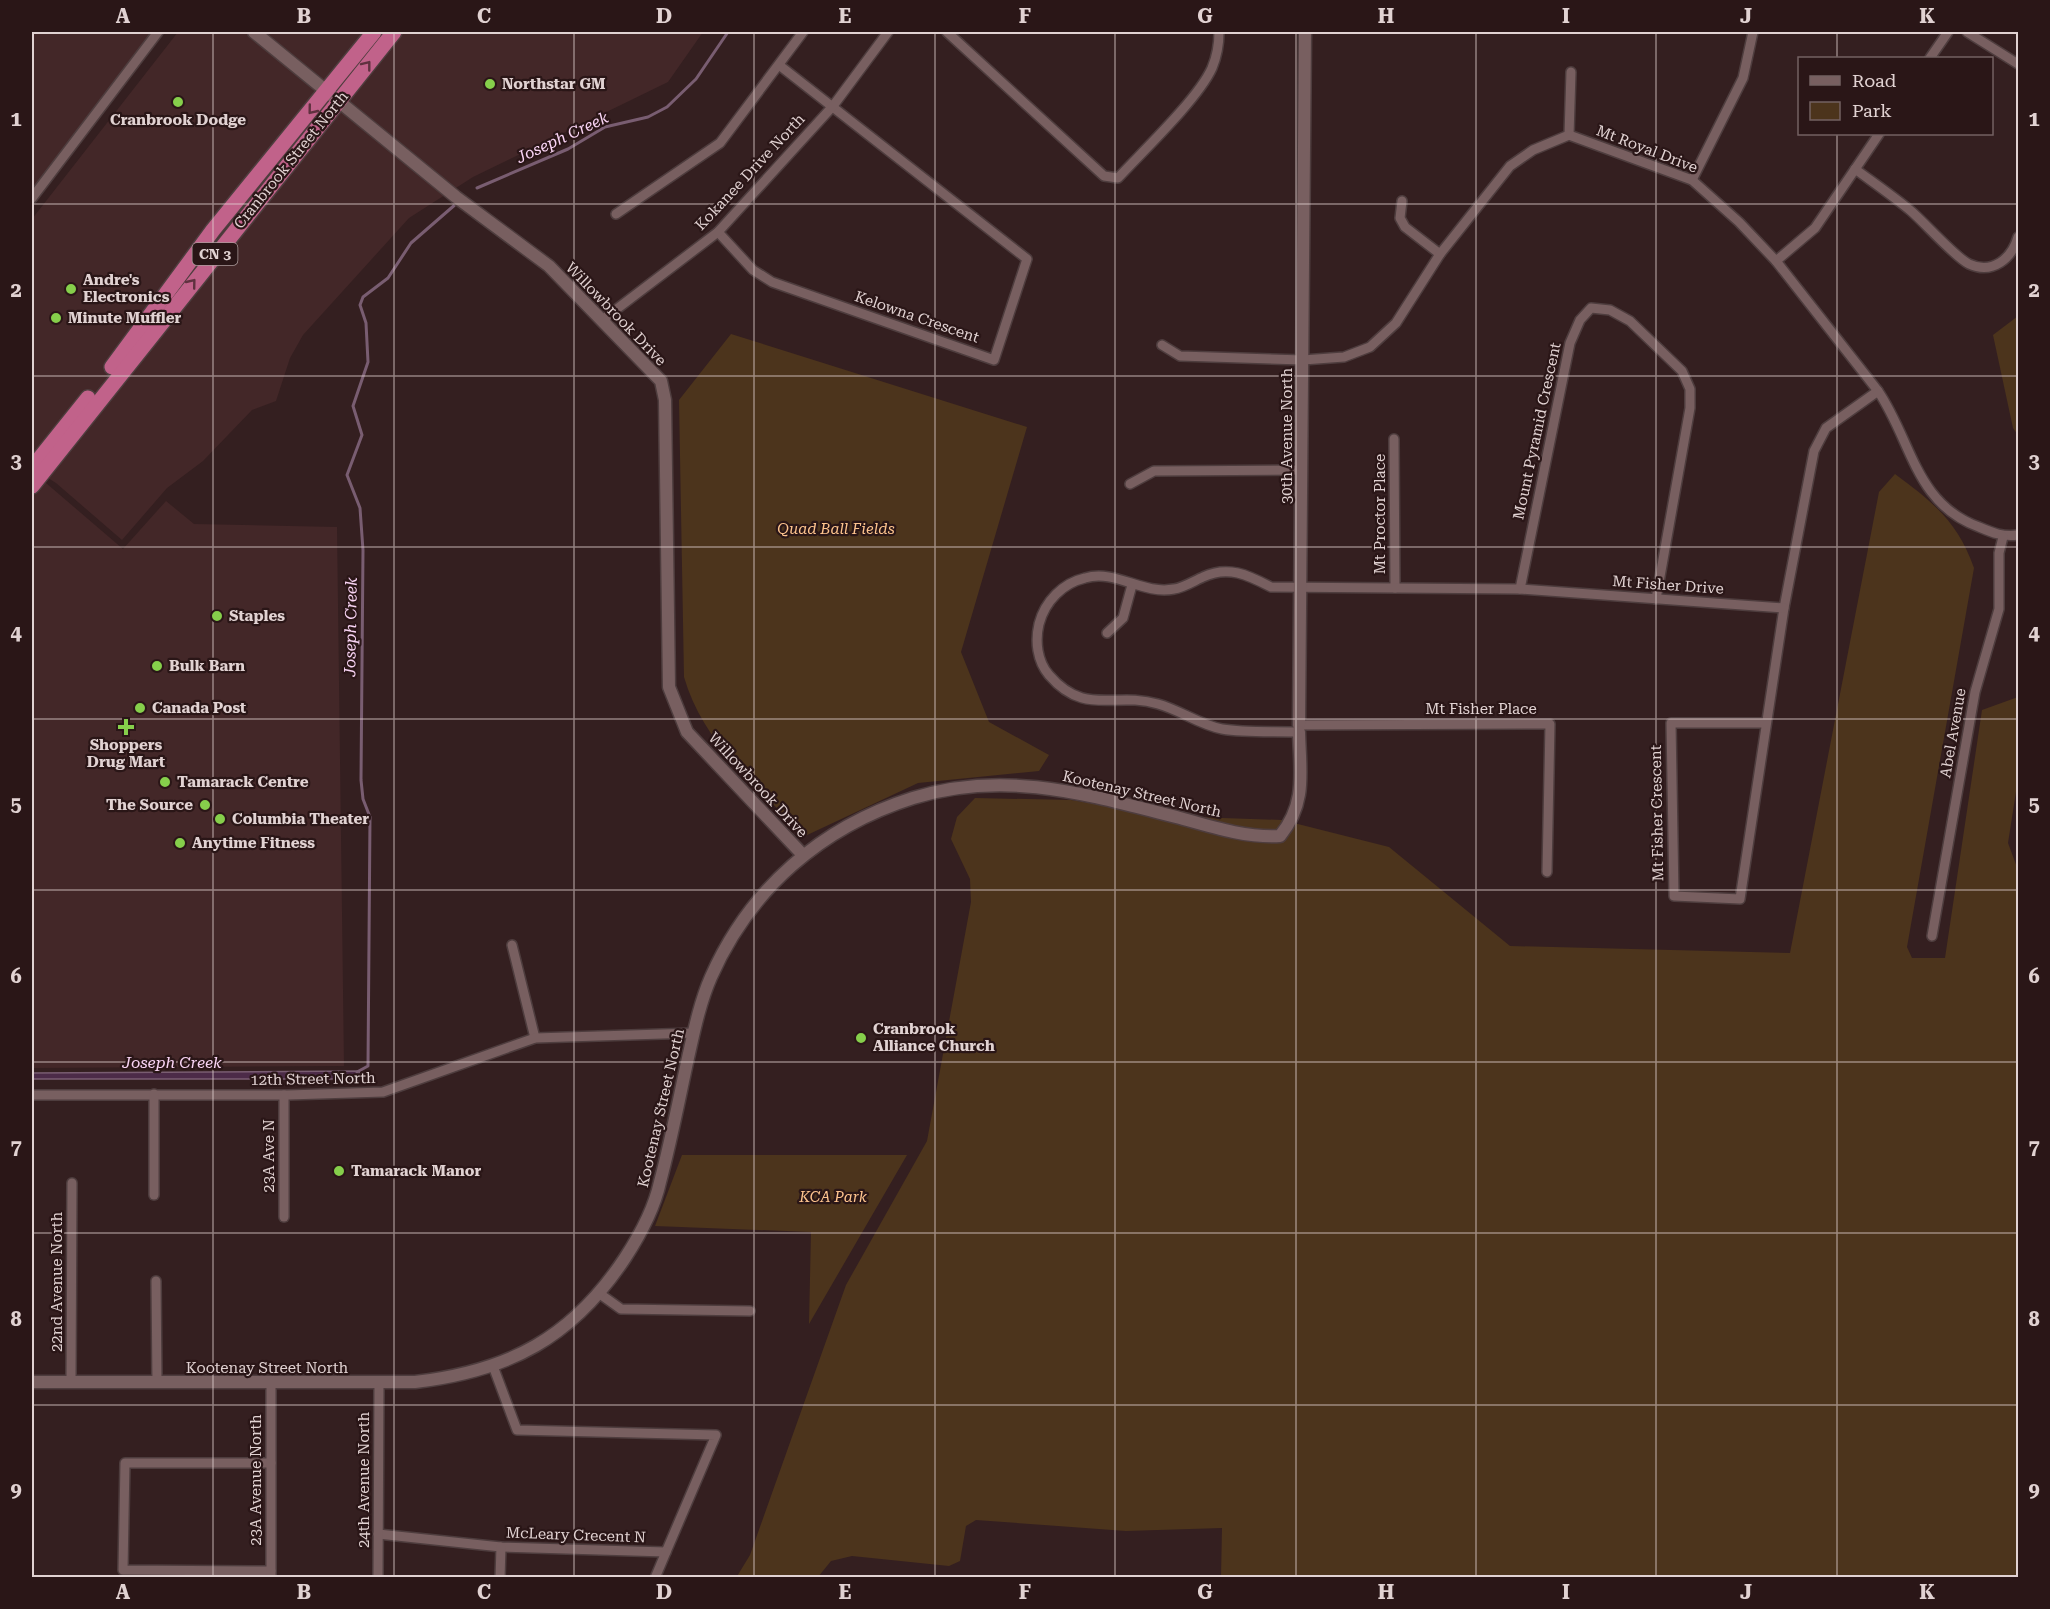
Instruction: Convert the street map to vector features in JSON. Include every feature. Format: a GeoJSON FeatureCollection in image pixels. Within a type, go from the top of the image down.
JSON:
{"type":"FeatureCollection","features":[{"type":"Feature","properties":{"kind":"highway","name":"Cranbrook Street North"},"geometry":{"type":"LineString","coordinates":[[32,486],[332,97],[374,32]]}},
{"type":"Feature","properties":{"kind":"highway","name":"Cranbrook Street North"},"geometry":{"type":"LineString","coordinates":[[32,468],[112,368],[213,230],[332,97],[394,32]]}},
{"type":"Feature","properties":{"kind":"street"},"geometry":{"type":"LineString","coordinates":[[32,198],[158,32]]}},
{"type":"Feature","properties":{"kind":"street","name":"Willowbrook Drive"},"geometry":{"type":"LineString","coordinates":[[254,32],[456,196],[549,266],[661,381],[665,400],[669,687],[687,732],[802,854]]}},
{"type":"Feature","properties":{"kind":"street"},"geometry":{"type":"LineString","coordinates":[[616,214],[720,143],[803,32]]}},
{"type":"Feature","properties":{"kind":"street","name":"Kokanee Drive North"},"geometry":{"type":"LineString","coordinates":[[602,321],[718,231],[833,106],[888,32]]}},
{"type":"Feature","properties":{"kind":"street"},"geometry":{"type":"LineString","coordinates":[[947,32],[1104,176],[1118,178],[1194,94],[1212,69],[1219,44],[1219,32]]}},
{"type":"Feature","properties":{"kind":"street","name":"30th Avenue North"},"geometry":{"type":"LineString","coordinates":[[1280,836],[1293,821],[1300,799],[1305,32]]}},
{"type":"Feature","properties":{"kind":"street"},"geometry":{"type":"LineString","coordinates":[[1692,180],[1743,78],[1753,32]]}},
{"type":"Feature","properties":{"kind":"street"},"geometry":{"type":"LineString","coordinates":[[1931,57],[1948,32]]}},
{"type":"Feature","properties":{"kind":"street"},"geometry":{"type":"LineString","coordinates":[[1967,32],[2019,64]]}},
{"type":"Feature","properties":{"kind":"street"},"geometry":{"type":"LineString","coordinates":[[779,65],[833,106]]}},
{"type":"Feature","properties":{"kind":"street"},"geometry":{"type":"LineString","coordinates":[[1162,345],[1180,356],[1303,360],[1344,357],[1370,347],[1396,323],[1440,254],[1510,166],[1533,150],[1569,135],[1570,72]]}},
{"type":"Feature","properties":{"kind":"street","name":"Kelowna Crescent"},"geometry":{"type":"LineString","coordinates":[[718,231],[753,270],[772,282],[994,360],[1027,259],[833,106]]}},
{"type":"Feature","properties":{"kind":"street","name":"Mt Royal Drive"},"geometry":{"type":"LineString","coordinates":[[1569,135],[1692,180],[1739,222],[1776,261],[1878,391],[1892,413],[1920,478],[1942,506],[1964,522],[2003,537],[2019,535]]}},
{"type":"Feature","properties":{"kind":"street"},"geometry":{"type":"LineString","coordinates":[[1776,261],[1815,228],[1878,135]]}},
{"type":"Feature","properties":{"kind":"street"},"geometry":{"type":"LineString","coordinates":[[1855,169],[1911,211],[1969,264],[1988,267],[2002,263],[2015,250],[2019,237]]}},
{"type":"Feature","properties":{"kind":"street"},"geometry":{"type":"LineString","coordinates":[[1402,201],[1400,218],[1405,227],[1440,254]]}},
{"type":"Feature","properties":{"kind":"street","name":"Mount Pyramid Crescent"},"geometry":{"type":"LineString","coordinates":[[1520,589],[1570,343],[1580,320],[1591,308],[1610,310],[1630,321],[1682,371],[1690,389],[1690,408],[1656,599]]}},
{"type":"Feature","properties":{"kind":"street"},"geometry":{"type":"LineString","coordinates":[[1784,609],[1814,451],[1826,429],[1878,391]]}},
{"type":"Feature","properties":{"kind":"street","name":"Mt Proctor Place"},"geometry":{"type":"LineString","coordinates":[[1394,439],[1395,588]]}},
{"type":"Feature","properties":{"kind":"street"},"geometry":{"type":"LineString","coordinates":[[1130,484],[1154,471],[1302,470]]}},
{"type":"Feature","properties":{"kind":"street","name":"Abel Avenue"},"geometry":{"type":"LineString","coordinates":[[1932,936],[1975,692],[2000,609],[1999,553],[2003,537]]}},
{"type":"Feature","properties":{"kind":"street","name":"Mt Fisher Drive"},"geometry":{"type":"LineString","coordinates":[[1299,728],[1221,729],[1158,704],[1133,699],[1099,701],[1077,698],[1059,687],[1044,670],[1038,652],[1037,634],[1041,616],[1051,598],[1065,587],[1084,578],[1109,577],[1155,590],[1175,589],[1209,574],[1226,571],[1245,573],[1271,587],[1520,589],[1784,609]]}},
{"type":"Feature","properties":{"kind":"street"},"geometry":{"type":"LineString","coordinates":[[1107,633],[1123,618],[1132,585]]}},
{"type":"Feature","properties":{"kind":"street","name":"Mt Fisher Crescent"},"geometry":{"type":"LineString","coordinates":[[1766,723],[1671,723],[1674,896],[1740,899],[1784,609]]}},
{"type":"Feature","properties":{"kind":"street","name":"Mt Fisher Place"},"geometry":{"type":"LineString","coordinates":[[1299,728],[1550,724],[1547,872]]}},
{"type":"Feature","properties":{"kind":"street","name":"Kootenay Street North"},"geometry":{"type":"LineString","coordinates":[[32,1382],[414,1382],[455,1377],[493,1366],[532,1349],[572,1320],[600,1294],[642,1232],[660,1186],[694,1033],[710,979],[736,927],[768,888],[802,854],[838,830],[913,798],[970,787],[1007,783],[1071,790],[1209,826],[1265,837],[1280,836]]}},
{"type":"Feature","properties":{"kind":"street"},"geometry":{"type":"LineString","coordinates":[[512,945],[535,1038]]}},
{"type":"Feature","properties":{"kind":"street","name":"12th Street North"},"geometry":{"type":"LineString","coordinates":[[32,1095],[284,1095],[383,1092],[535,1038],[694,1033]]}},
{"type":"Feature","properties":{"kind":"street"},"geometry":{"type":"LineString","coordinates":[[154,1094],[154,1195]]}},
{"type":"Feature","properties":{"kind":"street","name":"23A Ave N"},"geometry":{"type":"LineString","coordinates":[[284,1095],[284,1217]]}},
{"type":"Feature","properties":{"kind":"street","name":"22nd Avenue North"},"geometry":{"type":"LineString","coordinates":[[71,1382],[72,1183]]}},
{"type":"Feature","properties":{"kind":"street"},"geometry":{"type":"LineString","coordinates":[[156,1281],[157,1383]]}},
{"type":"Feature","properties":{"kind":"street"},"geometry":{"type":"LineString","coordinates":[[600,1294],[621,1309],[750,1311]]}},
{"type":"Feature","properties":{"kind":"street","name":"McLeary Crecent N"},"geometry":{"type":"LineString","coordinates":[[378,1534],[501,1547],[666,1552],[716,1434],[517,1430],[493,1366]]}},
{"type":"Feature","properties":{"kind":"street","name":"23A Avenue North"},"geometry":{"type":"LineString","coordinates":[[271,1383],[271,1574]]}},
{"type":"Feature","properties":{"kind":"street","name":"24th Avenue North"},"geometry":{"type":"LineString","coordinates":[[378,1578],[379,1383]]}},
{"type":"Feature","properties":{"kind":"street"},"geometry":{"type":"LineString","coordinates":[[271,1463],[125,1463],[123,1570],[271,1574]]}},
{"type":"Feature","properties":{"kind":"street"},"geometry":{"type":"LineString","coordinates":[[500,1578],[501,1547]]}},
{"type":"Feature","properties":{"kind":"street"},"geometry":{"type":"LineString","coordinates":[[656,1578],[666,1552]]}},
{"type":"Feature","properties":{"kind":"shaded area"},"geometry":{"type":"Polygon","coordinates":[[[32,32],[164,32],[32,199],[32,32]]]}},
{"type":"Feature","properties":{"kind":"shaded area"},"geometry":{"type":"Polygon","coordinates":[[[178,32],[703,32],[668,82],[473,177],[409,218],[303,335],[290,358],[276,401],[252,410],[203,461],[167,488],[122,540],[56,483],[32,468],[32,219],[178,32]]]}},
{"type":"Feature","properties":{"kind":"shaded area"},"geometry":{"type":"Polygon","coordinates":[[[39,477],[123,549],[166,501],[194,524],[337,527],[344,1066],[32,1068],[32,486],[39,477]]]}},
{"type":"Feature","properties":{"kind":"shaded area"},"geometry":{"type":"Polygon","coordinates":[[[360,1071],[358,1079],[32,1079],[32,1073],[360,1071]]]}},
{"type":"Feature","properties":{"kind":"green space"},"geometry":{"type":"Polygon","coordinates":[[[2018,316],[2018,435],[2013,428],[1993,335],[2018,316]]]}},
{"type":"Feature","properties":{"kind":"green space","name":"Quad Ball Fields"},"geometry":{"type":"Polygon","coordinates":[[[731,334],[1027,427],[961,652],[989,722],[1049,755],[1039,771],[918,783],[805,836],[751,782],[718,744],[704,723],[684,677],[679,400],[731,334]]]}},
{"type":"Feature","properties":{"kind":"green space"},"geometry":{"type":"Polygon","coordinates":[[[1895,474],[1943,514],[1960,538],[1974,568],[1907,947],[1912,958],[1945,958],[1982,710],[2018,697],[2018,779],[2008,843],[2018,870],[2018,1577],[1221,1577],[1222,1528],[1126,1531],[976,1520],[966,1526],[960,1561],[949,1566],[852,1556],[831,1561],[818,1577],[736,1578],[750,1555],[846,1285],[927,1141],[971,902],[970,879],[951,839],[957,817],[975,798],[1071,800],[1166,816],[1282,820],[1389,847],[1510,946],[1790,953],[1879,492],[1895,474]]]}},
{"type":"Feature","properties":{"kind":"green space","name":"KCA Park"},"geometry":{"type":"Polygon","coordinates":[[[682,1155],[907,1155],[809,1324],[811,1232],[655,1226],[682,1155]]]}},
{"type":"Feature","properties":{"kind":"waterway","name":"Joseph Creek"},"geometry":{"type":"LineString","coordinates":[[477,188],[568,149],[605,127],[648,117],[667,107],[696,79],[728,32]]}},
{"type":"Feature","properties":{"kind":"waterway","name":"Joseph Creek"},"geometry":{"type":"LineString","coordinates":[[357,1072],[368,1066],[370,817],[363,799],[361,780],[363,550],[360,508],[347,475],[362,435],[353,406],[368,362],[366,323],[360,305],[363,297],[388,278],[411,243],[457,203]]}},
{"type":"Feature","properties":{"kind":"place","name":"Northstar GM"},"geometry":{"type":"Point","coordinates":[490,84]}},
{"type":"Feature","properties":{"kind":"place","name":"Cranbrook Dodge"},"geometry":{"type":"Point","coordinates":[178,102]}},
{"type":"Feature","properties":{"kind":"place","name":"Andre's Electronics"},"geometry":{"type":"Point","coordinates":[71,289]}},
{"type":"Feature","properties":{"kind":"place","name":"Minute Muffler"},"geometry":{"type":"Point","coordinates":[56,318]}},
{"type":"Feature","properties":{"kind":"place","name":"Staples"},"geometry":{"type":"Point","coordinates":[217,616]}},
{"type":"Feature","properties":{"kind":"place","name":"Bulk Barn"},"geometry":{"type":"Point","coordinates":[157,666]}},
{"type":"Feature","properties":{"kind":"place","name":"Canada Post"},"geometry":{"type":"Point","coordinates":[140,708]}},
{"type":"Feature","properties":{"kind":"place","name":"Shoppers Drug Mart"},"geometry":{"type":"Point","coordinates":[126,727]}},
{"type":"Feature","properties":{"kind":"place","name":"Tamarack Centre"},"geometry":{"type":"Point","coordinates":[165,782]}},
{"type":"Feature","properties":{"kind":"place","name":"The Source"},"geometry":{"type":"Point","coordinates":[205,805]}},
{"type":"Feature","properties":{"kind":"place","name":"Columbia Theater"},"geometry":{"type":"Point","coordinates":[220,819]}},
{"type":"Feature","properties":{"kind":"place","name":"Anytime Fitness"},"geometry":{"type":"Point","coordinates":[180,843]}},
{"type":"Feature","properties":{"kind":"place","name":"Cranbrook Alliance Church"},"geometry":{"type":"Point","coordinates":[861,1038]}},
{"type":"Feature","properties":{"kind":"place","name":"Tamarack Manor"},"geometry":{"type":"Point","coordinates":[339,1171]}}]}
